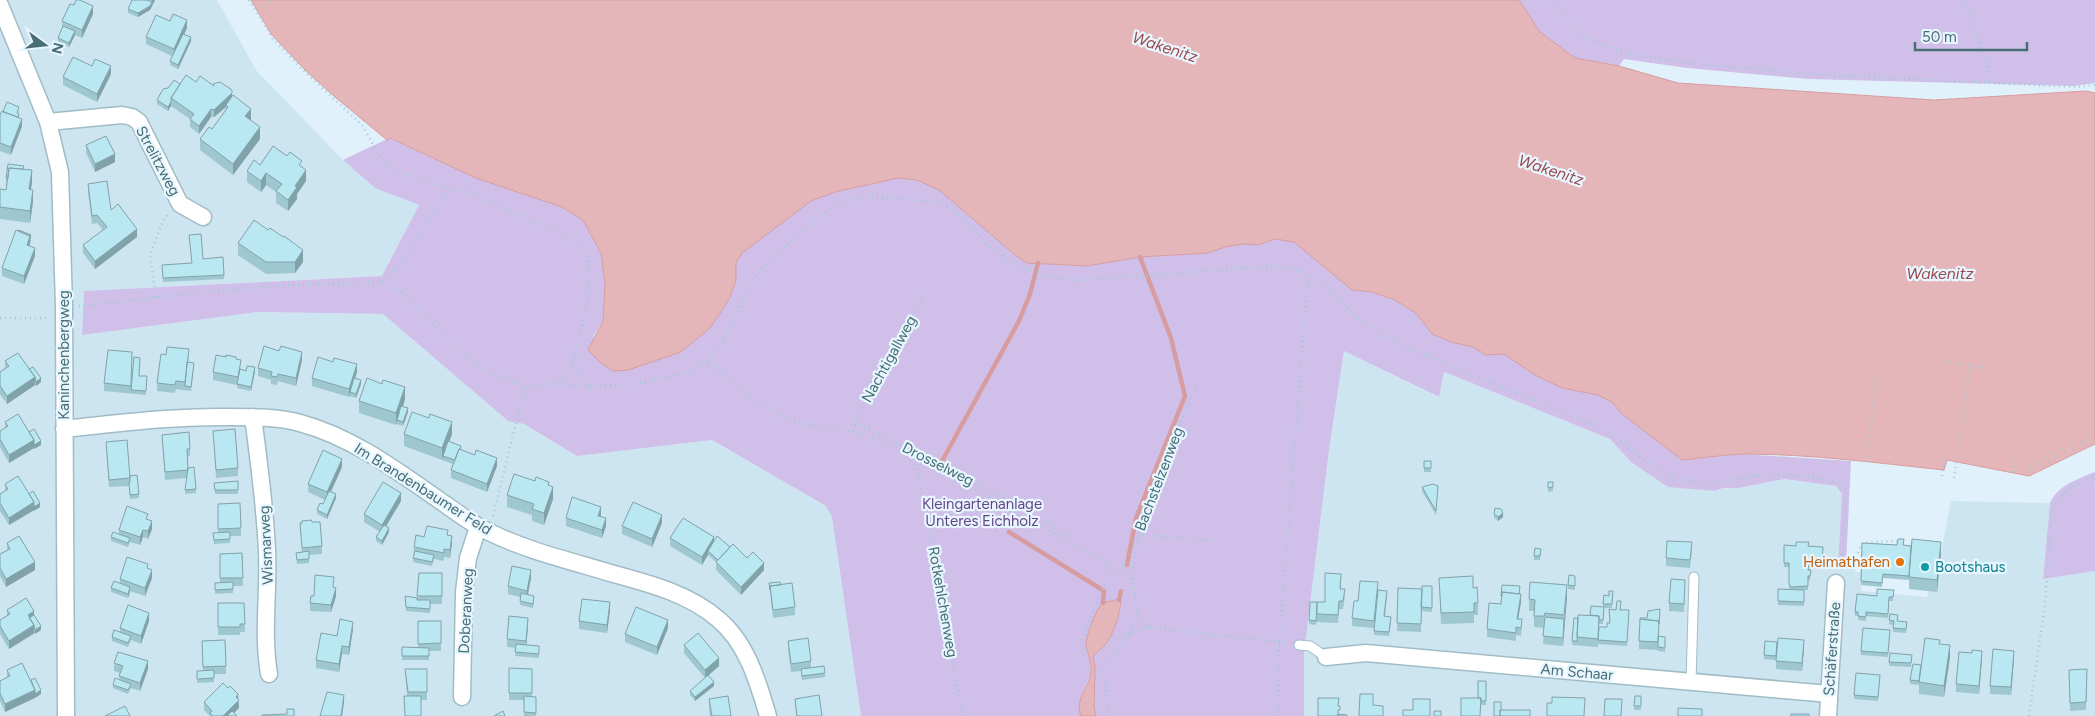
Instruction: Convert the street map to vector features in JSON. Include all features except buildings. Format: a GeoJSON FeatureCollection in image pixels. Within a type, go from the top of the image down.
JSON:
{"type":"FeatureCollection","features":[{"type":"Feature","properties":{"kind":"street","name":"Kaninchenbergweg"},"geometry":{"type":"LineString","coordinates":[[0,5],[48,122],[60,172],[64,312],[66,716]]}},
{"type":"Feature","properties":{"kind":"street","name":"Strelitzweg"},"geometry":{"type":"LineString","coordinates":[[48,122],[122,115],[132,117],[139,122],[146,134],[180,204],[203,217]]}},
{"type":"Feature","properties":{"kind":"street","name":"Im Brandenbaumer Feld"},"geometry":{"type":"LineString","coordinates":[[64,428],[201,417],[254,417],[299,423],[331,433],[356,445],[396,470],[482,529],[528,549],[650,584],[675,593],[696,604],[719,620],[736,639],[756,675],[768,716]]}},
{"type":"Feature","properties":{"kind":"street","name":"Wismarweg"},"geometry":{"type":"LineString","coordinates":[[254,417],[267,543],[268,602],[264,649],[269,674]]}},
{"type":"Feature","properties":{"kind":"street","name":"Doberanweg"},"geometry":{"type":"LineString","coordinates":[[462,697],[464,592],[468,558],[482,529]]}},
{"type":"Feature","properties":{"kind":"street","name":"Schäferstraße"},"geometry":{"type":"LineString","coordinates":[[1828,716],[1836,583]]}},
{"type":"Feature","properties":{"kind":"street","name":"Am Schaar"},"geometry":{"type":"LineString","coordinates":[[1326,658],[1366,653],[1829,694]]}},
{"type":"Feature","properties":{"kind":"lane"},"geometry":{"type":"LineString","coordinates":[[1691,682],[1694,577]]}},
{"type":"Feature","properties":{"kind":"lane"},"geometry":{"type":"LineString","coordinates":[[1299,645],[1310,646],[1326,658]]}},
{"type":"Feature","properties":{"kind":"path"},"geometry":{"type":"LineString","coordinates":[[249,0],[272,39],[363,126],[384,162],[401,172],[450,190],[466,190],[569,237],[586,252],[589,265],[589,295],[571,367],[559,383]]}},
{"type":"Feature","properties":{"kind":"path"},"geometry":{"type":"LineString","coordinates":[[257,10],[274,0]]}},
{"type":"Feature","properties":{"kind":"path"},"geometry":{"type":"LineString","coordinates":[[1550,0],[1583,37],[1625,54],[1687,63],[1810,74],[2076,87],[2095,85]]}},
{"type":"Feature","properties":{"kind":"path"},"geometry":{"type":"LineString","coordinates":[[1964,0],[1989,71],[1987,82]]}},
{"type":"Feature","properties":{"kind":"path"},"geometry":{"type":"LineString","coordinates":[[382,282],[404,260],[450,190]]}},
{"type":"Feature","properties":{"kind":"path"},"geometry":{"type":"LineString","coordinates":[[0,318],[64,312],[156,297],[295,284],[382,282],[403,293],[460,352],[483,370],[525,387],[559,383],[591,387],[641,383],[687,372],[708,362],[723,343],[749,287],[761,269],[821,215],[834,206],[855,198],[890,198],[936,202],[946,206],[968,222],[986,244],[1008,260],[1025,269],[1070,281],[1279,266],[1297,270],[1308,275],[1330,291],[1357,318],[1403,346],[1597,426],[1619,439],[1644,460],[1668,474],[1695,482],[1710,483],[1778,474],[1841,484],[1846,495],[1841,575],[1836,583]]}},
{"type":"Feature","properties":{"kind":"path"},"geometry":{"type":"LineString","coordinates":[[156,297],[150,255],[168,214]]}},
{"type":"Feature","properties":{"kind":"path"},"geometry":{"type":"LineString","coordinates":[[1279,716],[1279,642],[1308,275]]}},
{"type":"Feature","properties":{"kind":"path","name":"Nachtigallweg"},"geometry":{"type":"LineString","coordinates":[[853,432],[855,424],[922,297],[916,290]]}},
{"type":"Feature","properties":{"kind":"path"},"geometry":{"type":"LineString","coordinates":[[575,348],[577,367],[591,387]]}},
{"type":"Feature","properties":{"kind":"path"},"geometry":{"type":"LineString","coordinates":[[708,362],[751,397],[784,417],[797,422],[853,432],[885,443],[1018,513],[1131,578]]}},
{"type":"Feature","properties":{"kind":"path"},"geometry":{"type":"LineString","coordinates":[[1948,362],[1987,368]]}},
{"type":"Feature","properties":{"kind":"path"},"geometry":{"type":"LineString","coordinates":[[1954,478],[1970,365]]}},
{"type":"Feature","properties":{"kind":"path"},"geometry":{"type":"LineString","coordinates":[[1867,462],[1877,372]]}},
{"type":"Feature","properties":{"kind":"path","name":"Bachstelzenweg"},"geometry":{"type":"LineString","coordinates":[[1137,613],[1131,578],[1137,534],[1146,506],[1197,384]]}},
{"type":"Feature","properties":{"kind":"path"},"geometry":{"type":"LineString","coordinates":[[482,529],[494,514],[525,387]]}},
{"type":"Feature","properties":{"kind":"path","name":"Drosselweg"},"geometry":{"type":"LineString","coordinates":[[855,424],[885,437],[1021,508],[1072,537]]}},
{"type":"Feature","properties":{"kind":"path"},"geometry":{"type":"LineString","coordinates":[[2088,437],[2092,446]]}},
{"type":"Feature","properties":{"kind":"path"},"geometry":{"type":"LineString","coordinates":[[2080,441],[2084,450]]}},
{"type":"Feature","properties":{"kind":"path"},"geometry":{"type":"LineString","coordinates":[[2071,445],[2075,454]]}},
{"type":"Feature","properties":{"kind":"path"},"geometry":{"type":"LineString","coordinates":[[2062,448],[2066,458]]}},
{"type":"Feature","properties":{"kind":"path"},"geometry":{"type":"LineString","coordinates":[[1942,476],[1945,451]]}},
{"type":"Feature","properties":{"kind":"path"},"geometry":{"type":"LineString","coordinates":[[2053,453],[2058,462]]}},
{"type":"Feature","properties":{"kind":"path"},"geometry":{"type":"LineString","coordinates":[[2046,457],[2050,466]]}},
{"type":"Feature","properties":{"kind":"path","name":"Rotkehlchenweg"},"geometry":{"type":"LineString","coordinates":[[916,459],[963,716]]}},
{"type":"Feature","properties":{"kind":"path"},"geometry":{"type":"LineString","coordinates":[[2013,472],[2016,460]]}},
{"type":"Feature","properties":{"kind":"path"},"geometry":{"type":"LineString","coordinates":[[2037,461],[2042,470]]}},
{"type":"Feature","properties":{"kind":"path"},"geometry":{"type":"LineString","coordinates":[[2029,466],[2033,474]]}},
{"type":"Feature","properties":{"kind":"path"},"geometry":{"type":"LineString","coordinates":[[2029,716],[2045,604],[2052,512],[2057,499],[2075,486],[2095,476]]}},
{"type":"Feature","properties":{"kind":"path"},"geometry":{"type":"LineString","coordinates":[[1018,513],[1021,508]]}},
{"type":"Feature","properties":{"kind":"path"},"geometry":{"type":"LineString","coordinates":[[1137,534],[1215,541]]}},
{"type":"Feature","properties":{"kind":"path"},"geometry":{"type":"LineString","coordinates":[[1853,567],[1861,544],[1901,541],[1901,543]]}},
{"type":"Feature","properties":{"kind":"path"},"geometry":{"type":"LineString","coordinates":[[1086,665],[1082,640],[1112,566]]}},
{"type":"Feature","properties":{"kind":"path"},"geometry":{"type":"LineString","coordinates":[[1122,566],[1132,568]]}},
{"type":"Feature","properties":{"kind":"path"},"geometry":{"type":"LineString","coordinates":[[1137,613],[1140,621],[1147,627]]}},
{"type":"Feature","properties":{"kind":"path"},"geometry":{"type":"LineString","coordinates":[[1110,716],[1102,671],[1128,635],[1137,613]]}},
{"type":"Feature","properties":{"kind":"path"},"geometry":{"type":"LineString","coordinates":[[1128,635],[1147,627],[1279,642]]}},
{"type":"Feature","properties":{"kind":"shaded area"},"geometry":{"type":"Polygon","coordinates":[[[0,0],[217,0],[256,70],[343,160],[375,188],[419,205],[382,276],[84,291],[82,335],[258,312],[383,314],[508,421],[524,424],[577,456],[712,440],[826,506],[832,517],[861,716],[0,716],[0,0]]]}},
{"type":"Feature","properties":{"kind":"shaded area"},"geometry":{"type":"Polygon","coordinates":[[[1344,351],[1438,397],[1444,372],[1610,439],[1631,462],[1715,491],[1723,488],[1739,488],[1784,479],[1836,486],[1842,494],[1838,564],[1855,567],[1855,572],[1862,572],[1861,591],[1927,597],[1928,591],[1937,591],[1941,553],[1951,501],[2050,503],[2043,579],[2095,571],[2095,716],[1304,716],[1304,653],[1329,450],[1344,351]]]}},
{"type":"Feature","properties":{"kind":"green space"},"geometry":{"type":"Polygon","coordinates":[[[1519,0],[2095,0],[2095,83],[2074,86],[1808,79],[1687,68],[1624,59],[1619,66],[1575,58],[1540,32],[1519,0]]]}},
{"type":"Feature","properties":{"kind":"green space","name":"Kleingartenanlage Unteres Eichholz"},"geometry":{"type":"Polygon","coordinates":[[[389,138],[476,178],[562,207],[583,220],[601,253],[605,283],[603,321],[593,337],[666,357],[681,352],[710,328],[730,297],[736,280],[736,263],[742,253],[767,233],[811,201],[835,192],[898,178],[917,180],[939,190],[1015,255],[1027,263],[1087,266],[1140,257],[1208,253],[1225,247],[1244,244],[1258,245],[1275,239],[1295,242],[1352,290],[1372,292],[1395,300],[1416,313],[1432,334],[1451,342],[1473,347],[1486,355],[1504,354],[1562,388],[1598,395],[1612,402],[1621,413],[1682,460],[1741,454],[1851,461],[1846,565],[1838,564],[1842,494],[1836,486],[1784,479],[1739,488],[1723,488],[1715,491],[1668,487],[1631,462],[1610,439],[1444,372],[1439,397],[1344,351],[1329,450],[1304,653],[1304,716],[1096,716],[1094,707],[1095,667],[1093,656],[1108,640],[1116,624],[1121,606],[1121,601],[1110,601],[1100,606],[1086,641],[1091,673],[1082,695],[1081,716],[861,716],[832,517],[826,506],[712,440],[577,456],[524,424],[508,421],[383,314],[258,312],[82,335],[84,291],[382,276],[419,205],[375,188],[343,160],[389,138]]]}},
{"type":"Feature","properties":{"kind":"green space"},"geometry":{"type":"Polygon","coordinates":[[[2095,472],[2095,571],[2043,579],[2050,503],[2063,487],[2095,472]]]}},
{"type":"Feature","properties":{"kind":"water","name":"Wakenitz"},"geometry":{"type":"Polygon","coordinates":[[[251,0],[1519,0],[1540,32],[1575,58],[1619,66],[1678,83],[1934,100],[2086,91],[2095,93],[2095,444],[2029,476],[1947,460],[1944,470],[1844,459],[1768,454],[1735,454],[1682,460],[1621,413],[1612,402],[1598,395],[1562,388],[1535,375],[1504,354],[1486,355],[1473,347],[1451,342],[1432,334],[1416,313],[1395,300],[1372,292],[1352,290],[1294,242],[1275,239],[1258,245],[1244,244],[1225,247],[1208,253],[1140,257],[1087,266],[1027,263],[1015,255],[939,190],[917,180],[898,178],[835,192],[811,201],[742,253],[736,263],[736,280],[730,297],[710,328],[681,352],[628,370],[613,371],[588,350],[603,321],[605,283],[601,253],[583,220],[562,207],[476,178],[390,138],[387,140],[307,72],[271,34],[251,0]]]}},
{"type":"Feature","properties":{"kind":"water"},"geometry":{"type":"Polygon","coordinates":[[[1117,599],[1121,600],[1114,629],[1105,645],[1093,656],[1095,667],[1094,707],[1096,716],[1081,716],[1079,705],[1091,672],[1086,646],[1089,632],[1102,604],[1117,599]]]}},
{"type":"Feature","properties":{"kind":"waterway"},"geometry":{"type":"LineString","coordinates":[[1127,565],[1136,518],[1185,396],[1171,338],[1140,257]]}},
{"type":"Feature","properties":{"kind":"waterway"},"geometry":{"type":"LineString","coordinates":[[942,461],[1019,321],[1030,294],[1038,263]]}},
{"type":"Feature","properties":{"kind":"waterway"},"geometry":{"type":"LineString","coordinates":[[1009,532],[1101,589]]}},
{"type":"Feature","properties":{"kind":"waterway"},"geometry":{"type":"LineString","coordinates":[[1103,603],[1104,591]]}},
{"type":"Feature","properties":{"kind":"waterway"},"geometry":{"type":"LineString","coordinates":[[1119,600],[1121,591]]}},
{"type":"Feature","properties":{"kind":"place","name":"Heimathafen"},"geometry":{"type":"Point","coordinates":[1900,562]}},
{"type":"Feature","properties":{"kind":"place","name":"Bootshaus"},"geometry":{"type":"Point","coordinates":[1925,567]}}]}
